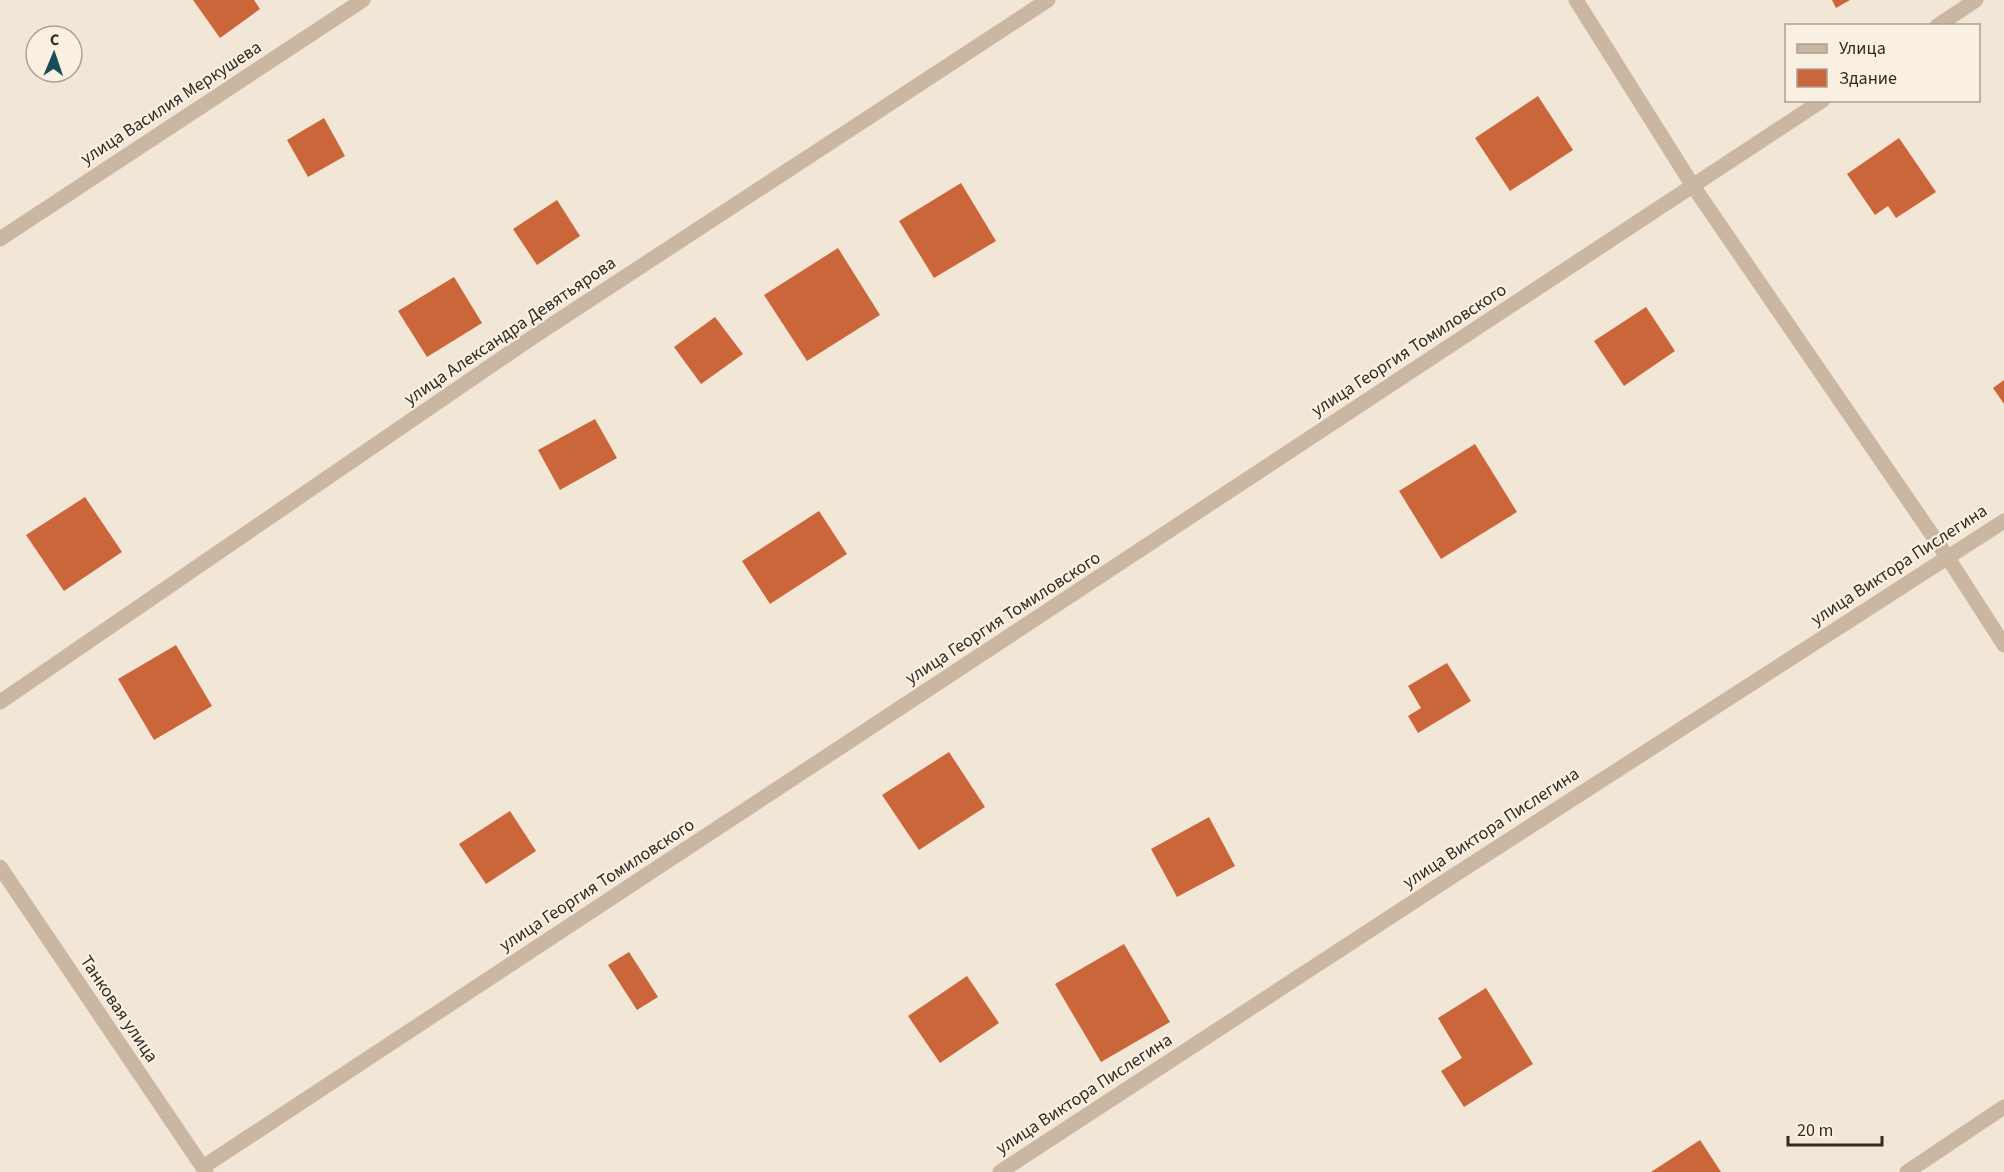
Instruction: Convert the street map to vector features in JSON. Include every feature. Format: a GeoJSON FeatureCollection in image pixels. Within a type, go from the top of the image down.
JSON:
{"type":"FeatureCollection","features":[{"type":"Feature","properties":{"kind":"street","name":"улица Василия Меркушева"},"geometry":{"type":"LineString","coordinates":[[0,239],[363,0]]}},
{"type":"Feature","properties":{"kind":"street","name":"улица Александра Девятьярова"},"geometry":{"type":"LineString","coordinates":[[0,702],[530,339],[1047,0]]}},
{"type":"Feature","properties":{"kind":"street"},"geometry":{"type":"LineString","coordinates":[[1576,0],[1693,186],[1948,558],[2004,645]]}},
{"type":"Feature","properties":{"kind":"street"},"geometry":{"type":"LineString","coordinates":[[1940,24],[1976,0]]}},
{"type":"Feature","properties":{"kind":"street","name":"улица Георгия Томиловского"},"geometry":{"type":"LineString","coordinates":[[205,1170],[1820,102]]}},
{"type":"Feature","properties":{"kind":"street","name":"улица Виктора Пислегина"},"geometry":{"type":"LineString","coordinates":[[1000,1172],[1462,869],[2004,521]]}},
{"type":"Feature","properties":{"kind":"street","name":"Танковая улица"},"geometry":{"type":"LineString","coordinates":[[0,867],[205,1170]]}},
{"type":"Feature","properties":{"kind":"street"},"geometry":{"type":"LineString","coordinates":[[1907,1172],[2004,1107]]}},
{"type":"Feature","properties":{"kind":"building"},"geometry":{"type":"Polygon","coordinates":[[[193,0],[254,0],[260,9],[220,38],[193,0]]]}},
{"type":"Feature","properties":{"kind":"building"},"geometry":{"type":"Polygon","coordinates":[[[1832,0],[1850,0],[1836,8],[1832,0]]]}},
{"type":"Feature","properties":{"kind":"building"},"geometry":{"type":"Polygon","coordinates":[[[1538,96],[1573,150],[1510,191],[1475,138],[1538,96]]]}},
{"type":"Feature","properties":{"kind":"building"},"geometry":{"type":"Polygon","coordinates":[[[324,118],[345,156],[308,177],[287,140],[324,118]]]}},
{"type":"Feature","properties":{"kind":"building"},"geometry":{"type":"Polygon","coordinates":[[[1899,138],[1936,192],[1896,218],[1888,206],[1875,215],[1847,174],[1899,138]]]}},
{"type":"Feature","properties":{"kind":"building"},"geometry":{"type":"Polygon","coordinates":[[[961,183],[996,241],[934,278],[899,221],[961,183]]]}},
{"type":"Feature","properties":{"kind":"building"},"geometry":{"type":"Polygon","coordinates":[[[557,200],[580,236],[537,265],[513,229],[557,200]]]}},
{"type":"Feature","properties":{"kind":"building"},"geometry":{"type":"Polygon","coordinates":[[[838,248],[880,315],[807,361],[764,295],[838,248]]]}},
{"type":"Feature","properties":{"kind":"building"},"geometry":{"type":"Polygon","coordinates":[[[454,277],[482,323],[427,357],[398,311],[454,277]]]}},
{"type":"Feature","properties":{"kind":"building"},"geometry":{"type":"Polygon","coordinates":[[[1646,307],[1675,351],[1624,386],[1594,341],[1646,307]]]}},
{"type":"Feature","properties":{"kind":"building"},"geometry":{"type":"Polygon","coordinates":[[[715,317],[743,354],[701,384],[674,347],[715,317]]]}},
{"type":"Feature","properties":{"kind":"building"},"geometry":{"type":"Polygon","coordinates":[[[2004,380],[2004,404],[1993,388],[2004,380]]]}},
{"type":"Feature","properties":{"kind":"building"},"geometry":{"type":"Polygon","coordinates":[[[595,419],[617,458],[560,490],[538,450],[595,419]]]}},
{"type":"Feature","properties":{"kind":"building"},"geometry":{"type":"Polygon","coordinates":[[[1475,444],[1517,512],[1441,559],[1399,491],[1475,444]]]}},
{"type":"Feature","properties":{"kind":"building"},"geometry":{"type":"Polygon","coordinates":[[[85,497],[122,552],[64,591],[26,535],[85,497]]]}},
{"type":"Feature","properties":{"kind":"building"},"geometry":{"type":"Polygon","coordinates":[[[819,511],[847,554],[770,604],[742,561],[819,511]]]}},
{"type":"Feature","properties":{"kind":"building"},"geometry":{"type":"Polygon","coordinates":[[[176,645],[212,706],[154,740],[118,679],[176,645]]]}},
{"type":"Feature","properties":{"kind":"building"},"geometry":{"type":"Polygon","coordinates":[[[1447,663],[1471,701],[1418,733],[1408,716],[1421,708],[1408,686],[1447,663]]]}},
{"type":"Feature","properties":{"kind":"building"},"geometry":{"type":"Polygon","coordinates":[[[949,752],[985,807],[919,850],[882,795],[949,752]]]}},
{"type":"Feature","properties":{"kind":"building"},"geometry":{"type":"Polygon","coordinates":[[[510,811],[536,851],[486,884],[459,844],[510,811]]]}},
{"type":"Feature","properties":{"kind":"building"},"geometry":{"type":"Polygon","coordinates":[[[1209,817],[1235,866],[1177,897],[1151,849],[1209,817]]]}},
{"type":"Feature","properties":{"kind":"building"},"geometry":{"type":"Polygon","coordinates":[[[1124,944],[1170,1022],[1101,1062],[1055,984],[1124,944]]]}},
{"type":"Feature","properties":{"kind":"building"},"geometry":{"type":"Polygon","coordinates":[[[629,952],[658,997],[637,1010],[608,965],[629,952]]]}},
{"type":"Feature","properties":{"kind":"building"},"geometry":{"type":"Polygon","coordinates":[[[967,976],[999,1023],[940,1063],[908,1016],[967,976]]]}},
{"type":"Feature","properties":{"kind":"building"},"geometry":{"type":"Polygon","coordinates":[[[1486,988],[1533,1064],[1464,1107],[1441,1071],[1462,1058],[1438,1018],[1486,988]]]}},
{"type":"Feature","properties":{"kind":"building"},"geometry":{"type":"Polygon","coordinates":[[[1700,1140],[1721,1172],[1651,1172],[1700,1140]]]}}]}
